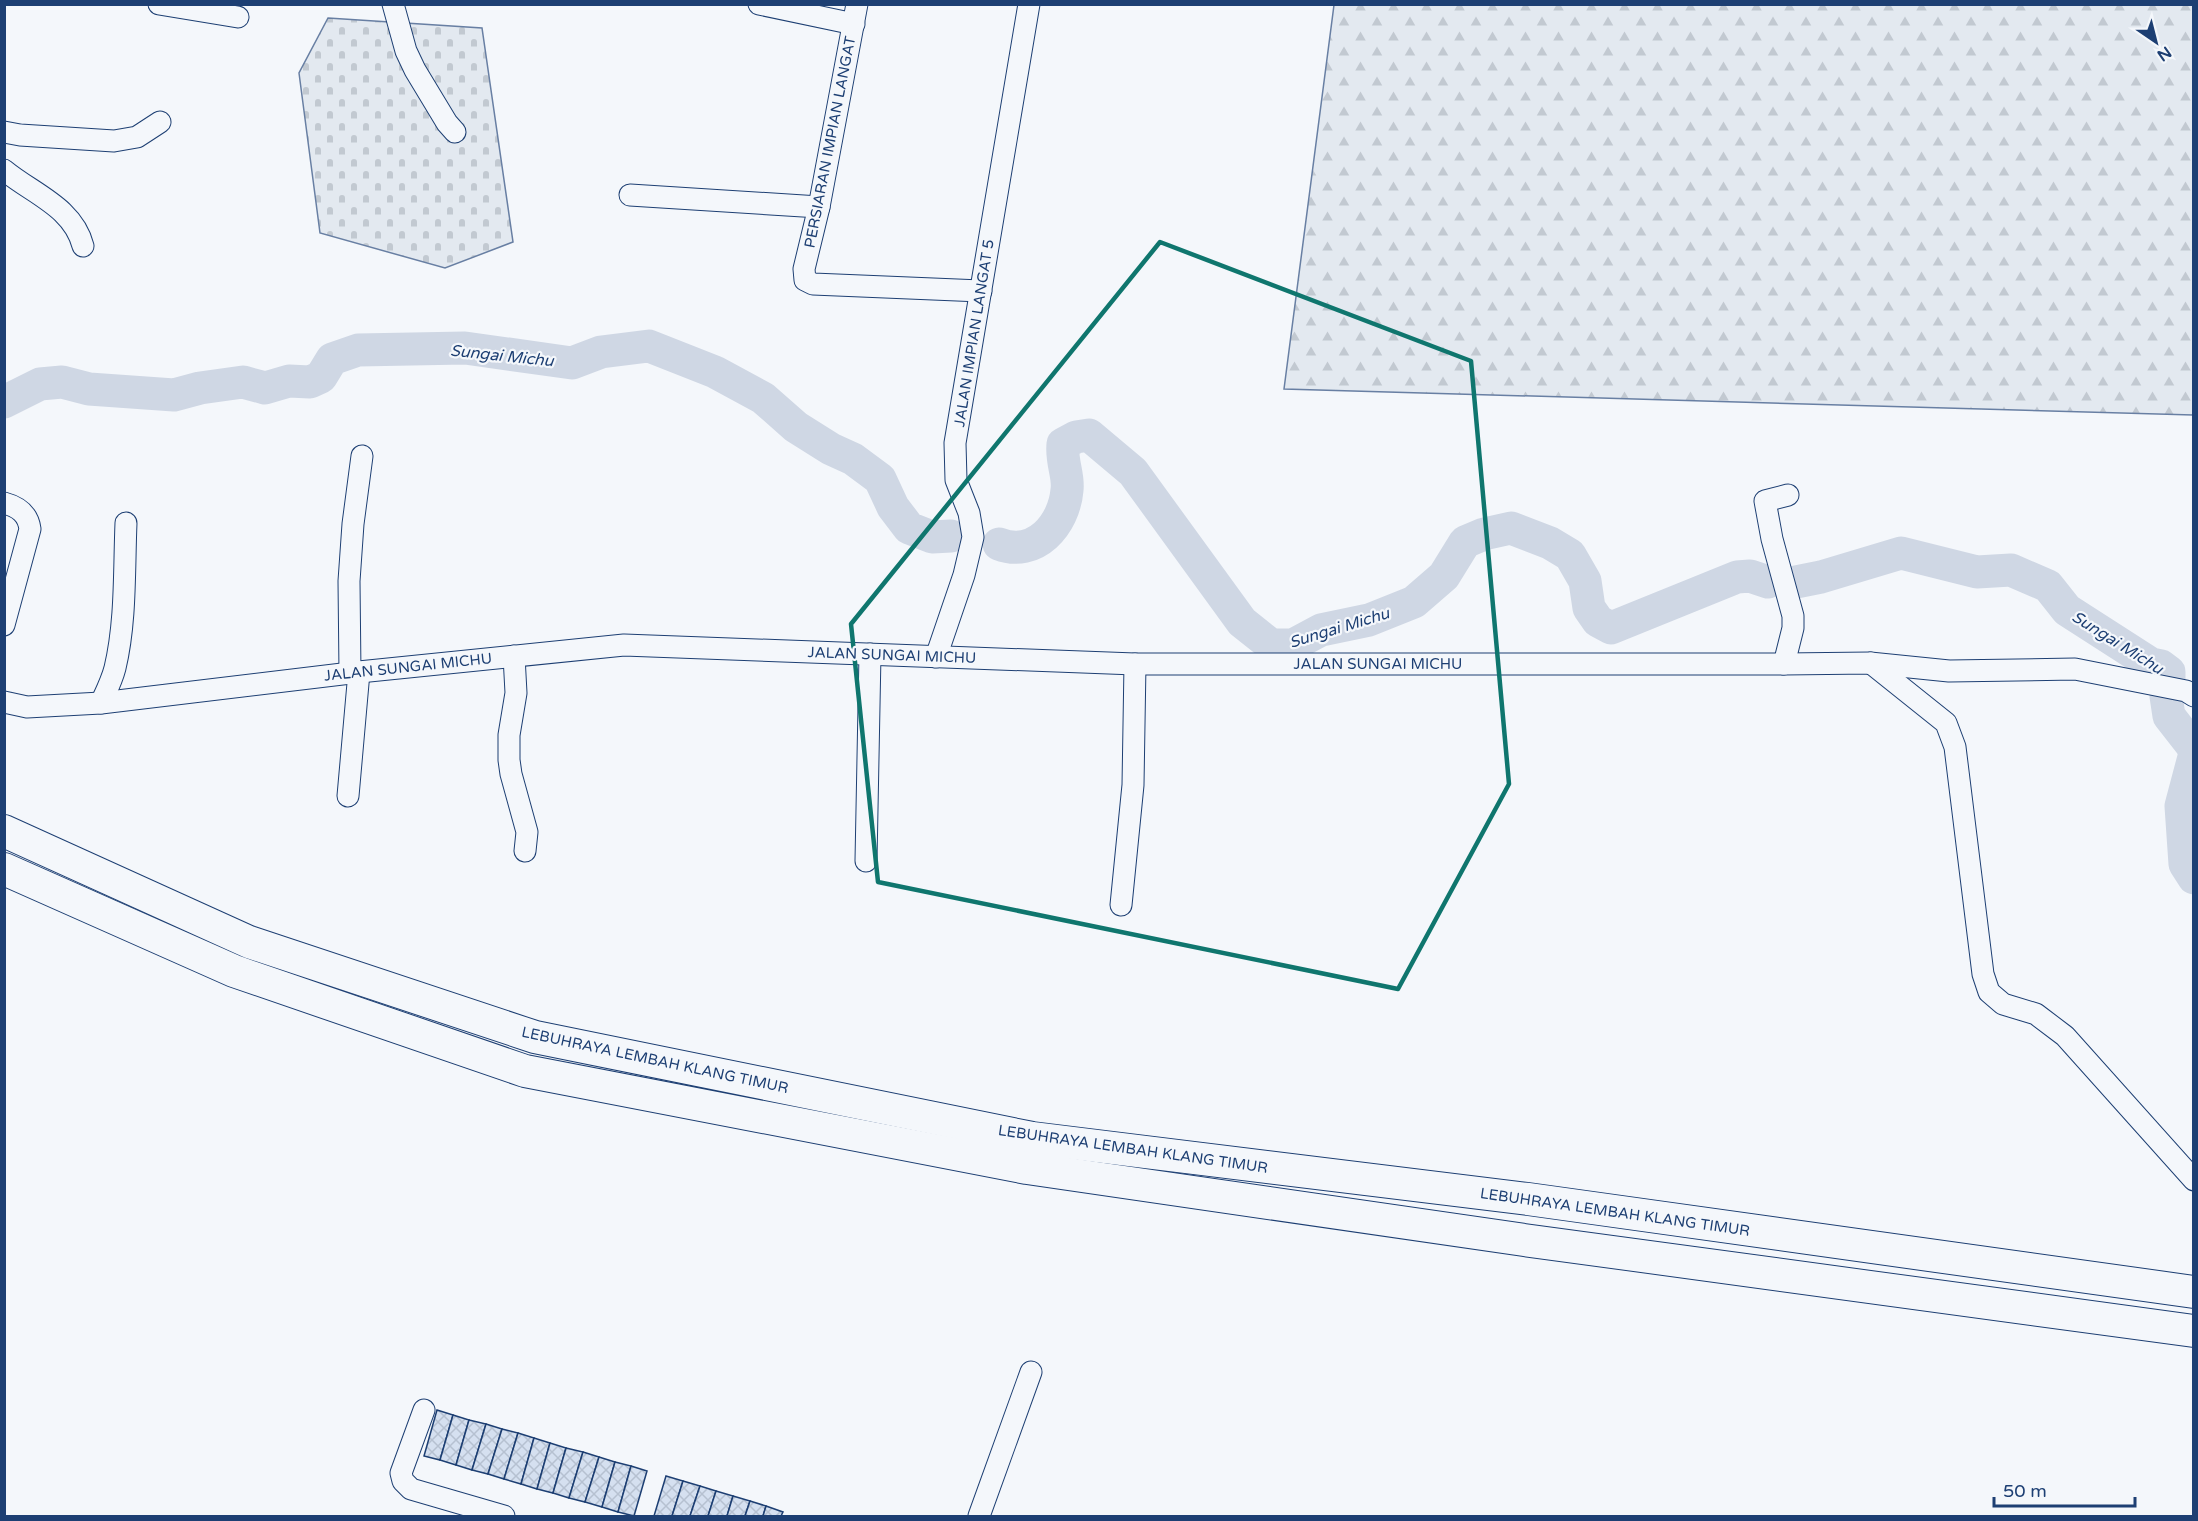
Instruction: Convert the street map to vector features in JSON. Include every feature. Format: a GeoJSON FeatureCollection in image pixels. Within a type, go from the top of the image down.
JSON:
{"type":"FeatureCollection","features":[{"type":"Feature","properties":{"kind":"highway","name":"LEBUHRAYA LEMBAH KLANG TIMUR"},"geometry":{"type":"LineString","coordinates":[[4,831],[249,942],[535,1037],[1032,1138],[1528,1199],[2193,1292]]}},
{"type":"Feature","properties":{"kind":"highway"},"geometry":{"type":"LineString","coordinates":[[4,869],[234,971],[525,1071],[1028,1168],[1535,1242],[2193,1331]]}},
{"type":"Feature","properties":{"kind":"street"},"geometry":{"type":"LineString","coordinates":[[159,4],[238,17]]}},
{"type":"Feature","properties":{"kind":"street"},"geometry":{"type":"LineString","coordinates":[[393,4],[411,60],[447,123],[455,132]]}},
{"type":"Feature","properties":{"kind":"street"},"geometry":{"type":"LineString","coordinates":[[759,4],[855,14]]}},
{"type":"Feature","properties":{"kind":"street","name":"JALAN IMPIAN LANGAT 5"},"geometry":{"type":"LineString","coordinates":[[936,657],[964,575],[973,537],[969,513],[956,480],[955,443],[1029,4]]}},
{"type":"Feature","properties":{"kind":"street","name":"PERSIARAN IMPIAN LANGAT"},"geometry":{"type":"LineString","coordinates":[[855,14],[819,207],[804,269],[805,280],[813,284],[981,291]]}},
{"type":"Feature","properties":{"kind":"street"},"geometry":{"type":"LineString","coordinates":[[4,132],[114,141],[137,137],[160,122]]}},
{"type":"Feature","properties":{"kind":"street"},"geometry":{"type":"LineString","coordinates":[[4,170],[17,181],[50,201],[66,215],[77,228],[83,246]]}},
{"type":"Feature","properties":{"kind":"street"},"geometry":{"type":"LineString","coordinates":[[630,195],[819,207]]}},
{"type":"Feature","properties":{"kind":"street"},"geometry":{"type":"LineString","coordinates":[[348,796],[354,673],[350,580],[353,524],[362,456]]}},
{"type":"Feature","properties":{"kind":"street"},"geometry":{"type":"LineString","coordinates":[[1784,664],[1791,643],[1793,616],[1772,538],[1765,501],[1788,495]]}},
{"type":"Feature","properties":{"kind":"street"},"geometry":{"type":"LineString","coordinates":[[4,503],[22,510],[28,519],[30,529],[4,626]]}},
{"type":"Feature","properties":{"kind":"street"},"geometry":{"type":"LineString","coordinates":[[101,703],[115,671],[118,652],[123,602],[126,523]]}},
{"type":"Feature","properties":{"kind":"street","name":"JALAN SUNGAI MICHU"},"geometry":{"type":"LineString","coordinates":[[4,702],[27,707],[101,703],[354,673],[624,645],[1135,664],[1870,663],[1949,671],[2075,669],[2186,691],[2193,696]]}},
{"type":"Feature","properties":{"kind":"street"},"geometry":{"type":"LineString","coordinates":[[866,861],[870,654]]}},
{"type":"Feature","properties":{"kind":"street"},"geometry":{"type":"LineString","coordinates":[[514,656],[516,693],[509,735],[509,760],[527,832],[525,851]]}},
{"type":"Feature","properties":{"kind":"street"},"geometry":{"type":"LineString","coordinates":[[1870,663],[1946,723],[1955,747],[1983,974],[1989,992],[2003,1004],[2036,1014],[2065,1036],[2193,1180]]}},
{"type":"Feature","properties":{"kind":"street"},"geometry":{"type":"LineString","coordinates":[[1121,905],[1133,785],[1135,664]]}},
{"type":"Feature","properties":{"kind":"street"},"geometry":{"type":"LineString","coordinates":[[979,1516],[1030,1372]]}},
{"type":"Feature","properties":{"kind":"street"},"geometry":{"type":"LineString","coordinates":[[424,1410],[401,1473],[403,1481],[411,1489],[504,1516]]}},
{"type":"Feature","properties":{"kind":"highlighted area"},"geometry":{"type":"Polygon","coordinates":[[[1160,242],[1471,361],[1509,784],[1398,989],[878,882],[851,624],[1160,242]]]}},
{"type":"Feature","properties":{"kind":"green space"},"geometry":{"type":"Polygon","coordinates":[[[1334,5],[2193,5],[2193,415],[1284,389],[1334,5]]]}},
{"type":"Feature","properties":{"kind":"green space"},"geometry":{"type":"Polygon","coordinates":[[[328,18],[482,28],[513,242],[445,268],[320,233],[299,73],[328,18]]]}},
{"type":"Feature","properties":{"kind":"building"},"geometry":{"type":"Polygon","coordinates":[[[437,1410],[453,1415],[440,1460],[424,1456],[437,1410]]]}},
{"type":"Feature","properties":{"kind":"building"},"geometry":{"type":"Polygon","coordinates":[[[453,1415],[469,1420],[456,1465],[440,1460],[453,1415]]]}},
{"type":"Feature","properties":{"kind":"building"},"geometry":{"type":"Polygon","coordinates":[[[469,1420],[486,1424],[472,1470],[456,1465],[469,1420]]]}},
{"type":"Feature","properties":{"kind":"building"},"geometry":{"type":"Polygon","coordinates":[[[486,1424],[502,1429],[488,1474],[472,1470],[486,1424]]]}},
{"type":"Feature","properties":{"kind":"building"},"geometry":{"type":"Polygon","coordinates":[[[502,1429],[518,1433],[504,1479],[488,1474],[502,1429]]]}},
{"type":"Feature","properties":{"kind":"building"},"geometry":{"type":"Polygon","coordinates":[[[518,1433],[534,1438],[521,1484],[504,1479],[518,1433]]]}},
{"type":"Feature","properties":{"kind":"building"},"geometry":{"type":"Polygon","coordinates":[[[534,1438],[550,1443],[537,1489],[521,1484],[534,1438]]]}},
{"type":"Feature","properties":{"kind":"building"},"geometry":{"type":"Polygon","coordinates":[[[550,1443],[566,1448],[553,1493],[537,1489],[550,1443]]]}},
{"type":"Feature","properties":{"kind":"building"},"geometry":{"type":"Polygon","coordinates":[[[566,1448],[583,1452],[569,1498],[553,1493],[566,1448]]]}},
{"type":"Feature","properties":{"kind":"building"},"geometry":{"type":"Polygon","coordinates":[[[583,1452],[599,1457],[585,1502],[569,1498],[583,1452]]]}},
{"type":"Feature","properties":{"kind":"building"},"geometry":{"type":"Polygon","coordinates":[[[599,1457],[615,1462],[602,1507],[585,1502],[599,1457]]]}},
{"type":"Feature","properties":{"kind":"building"},"geometry":{"type":"Polygon","coordinates":[[[615,1462],[631,1466],[618,1512],[602,1507],[615,1462]]]}},
{"type":"Feature","properties":{"kind":"building"},"geometry":{"type":"Polygon","coordinates":[[[631,1466],[647,1471],[634,1516],[618,1512],[631,1466]]]}},
{"type":"Feature","properties":{"kind":"building"},"geometry":{"type":"Polygon","coordinates":[[[666,1476],[683,1481],[672,1516],[654,1516],[666,1476]]]}},
{"type":"Feature","properties":{"kind":"building"},"geometry":{"type":"Polygon","coordinates":[[[683,1481],[700,1486],[690,1516],[672,1516],[683,1481]]]}},
{"type":"Feature","properties":{"kind":"building"},"geometry":{"type":"Polygon","coordinates":[[[700,1486],[716,1491],[708,1516],[690,1516],[700,1486]]]}},
{"type":"Feature","properties":{"kind":"building"},"geometry":{"type":"Polygon","coordinates":[[[716,1491],[733,1496],[727,1516],[708,1516],[716,1491]]]}},
{"type":"Feature","properties":{"kind":"building"},"geometry":{"type":"Polygon","coordinates":[[[733,1496],[750,1501],[745,1516],[727,1516],[733,1496]]]}},
{"type":"Feature","properties":{"kind":"building"},"geometry":{"type":"Polygon","coordinates":[[[750,1501],[766,1506],[763,1516],[745,1516],[750,1501]]]}},
{"type":"Feature","properties":{"kind":"building"},"geometry":{"type":"Polygon","coordinates":[[[766,1506],[783,1512],[781,1516],[763,1516],[766,1506]]]}},
{"type":"Feature","properties":{"kind":"waterway","name":"Sungai Michu"},"geometry":{"type":"LineString","coordinates":[[4,402],[40,384],[62,382],[89,389],[174,395],[200,388],[243,382],[265,388],[289,381],[310,382],[321,377],[332,359],[358,350],[465,348],[572,363],[601,352],[649,346],[715,372],[763,398],[796,427],[831,449],[853,459],[880,479],[893,507],[909,528],[932,537],[951,536]]}},
{"type":"Feature","properties":{"kind":"waterway","name":"Sungai Michu"},"geometry":{"type":"LineString","coordinates":[[999,544],[1012,547],[1024,546],[1036,542],[1054,526],[1065,503],[1067,490],[1063,444],[1076,437],[1089,435],[1133,472],[1242,622],[1271,645],[1293,645],[1321,630],[1369,620],[1414,602],[1444,576],[1465,542],[1484,534],[1511,528],[1550,543],[1570,555],[1585,581],[1589,608],[1598,621],[1611,628],[1737,577],[1750,576],[1768,582]]}},
{"type":"Feature","properties":{"kind":"waterway","name":"Sungai Michu"},"geometry":{"type":"LineString","coordinates":[[1796,582],[1821,577],[1901,553],[1977,572],[2011,570],[2048,586],[2067,610],[2151,664],[2161,666],[2169,672],[2169,679]]}},
{"type":"Feature","properties":{"kind":"waterway","name":"Sungai Michu"},"geometry":{"type":"LineString","coordinates":[[2166,696],[2169,716],[2194,748]]}},
{"type":"Feature","properties":{"kind":"waterway","name":"Sungai Michu"},"geometry":{"type":"LineString","coordinates":[[2194,757],[2181,806],[2185,864],[2194,878]]}}]}
